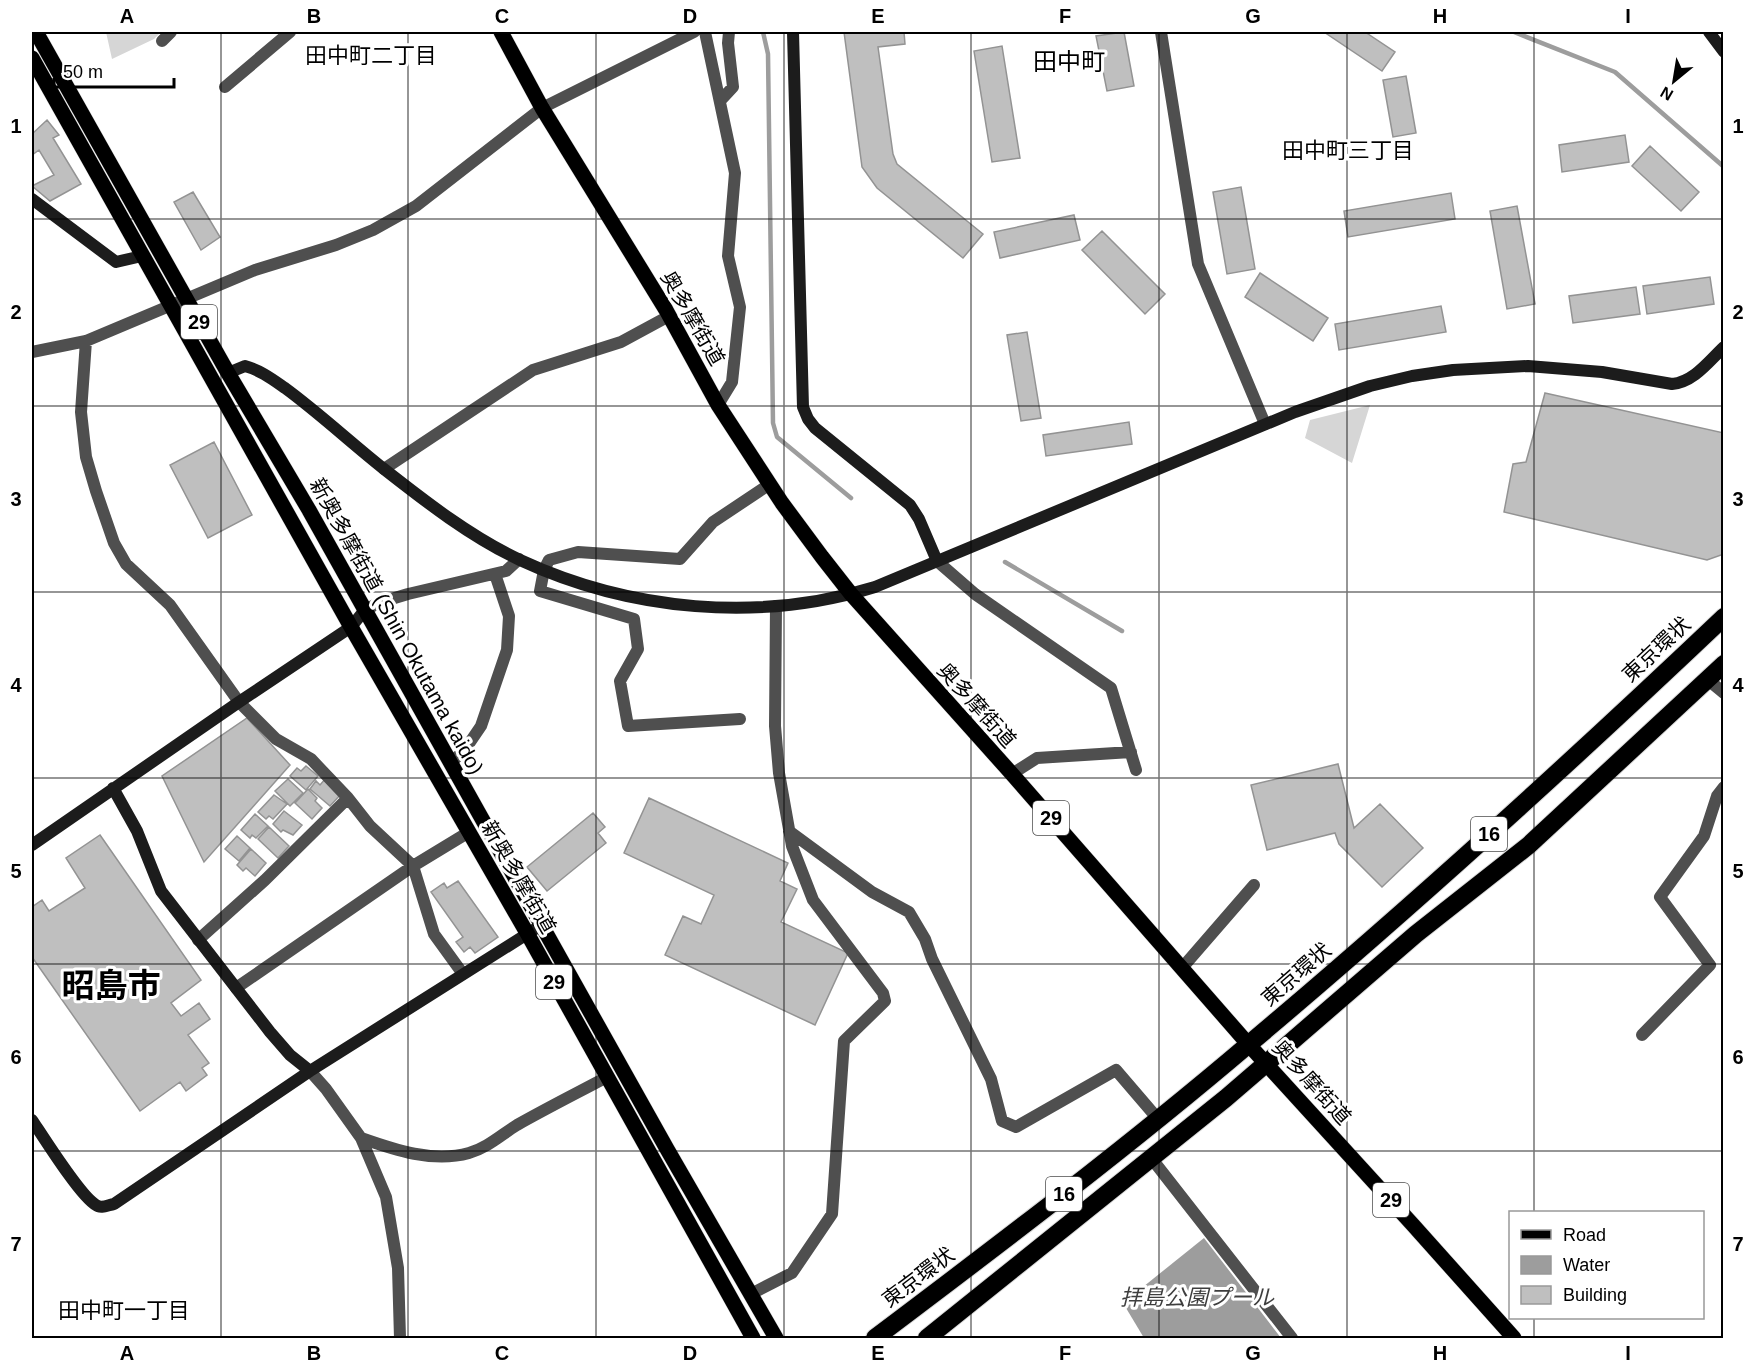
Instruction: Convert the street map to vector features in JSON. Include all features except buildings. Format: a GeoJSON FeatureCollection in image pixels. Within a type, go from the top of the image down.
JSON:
{"type":"FeatureCollection","features":[{"type":"Feature","properties":{"kind":"highway","name":"東京環状"},"geometry":{"type":"LineString","coordinates":[[875,1338],[1062,1196],[1249,1045],[1457,864],[1724,617]]}},
{"type":"Feature","properties":{"kind":"highway","name":"16"},"geometry":{"type":"LineString","coordinates":[[927,1338],[1152,1159],[1416,934],[1543,833],[1724,664]]}},
{"type":"Feature","properties":{"kind":"main road","name":"新奥多摩街道 (Shin Okutama kaido)"},"geometry":{"type":"LineString","coordinates":[[36,32],[228,373],[309,510],[751,1294]]}},
{"type":"Feature","properties":{"kind":"main road","name":"奥多摩街道"},"geometry":{"type":"LineString","coordinates":[[501,32],[542,108],[669,316],[718,405],[796,523],[851,594],[1249,1045],[1514,1338]]}},
{"type":"Feature","properties":{"kind":"main road","name":"新奥多摩街道 (Shin Okutama kaido)"},"geometry":{"type":"LineString","coordinates":[[32,58],[351,627]]}},
{"type":"Feature","properties":{"kind":"main road","name":"新奥多摩街道"},"geometry":{"type":"LineString","coordinates":[[351,627],[527,933],[753,1338]]}},
{"type":"Feature","properties":{"kind":"main road","name":"29"},"geometry":{"type":"LineString","coordinates":[[751,1294],[776,1338]]}},
{"type":"Feature","properties":{"kind":"street"},"geometry":{"type":"LineString","coordinates":[[225,87],[290,32]]}},
{"type":"Feature","properties":{"kind":"street"},"geometry":{"type":"LineString","coordinates":[[32,352],[87,342],[255,270],[354,238],[395,219],[461,172],[542,108],[694,32]]}},
{"type":"Feature","properties":{"kind":"street"},"geometry":{"type":"LineString","coordinates":[[705,32],[735,173],[728,256],[740,307],[732,382],[718,405]]}},
{"type":"Feature","properties":{"kind":"street"},"geometry":{"type":"LineString","coordinates":[[720,101],[733,87],[729,32]]}},
{"type":"Feature","properties":{"kind":"street"},"geometry":{"type":"LineString","coordinates":[[793,32],[803,407],[807,419],[913,509],[937,561],[975,594],[1111,688],[1136,770]]}},
{"type":"Feature","properties":{"kind":"street"},"geometry":{"type":"LineString","coordinates":[[1161,32],[1198,264],[1265,424]]}},
{"type":"Feature","properties":{"kind":"street"},"geometry":{"type":"LineString","coordinates":[[1709,32],[1724,52]]}},
{"type":"Feature","properties":{"kind":"street"},"geometry":{"type":"LineString","coordinates":[[32,199],[117,262],[142,256]]}},
{"type":"Feature","properties":{"kind":"street"},"geometry":{"type":"LineString","coordinates":[[384,469],[533,370],[621,342],[669,316]]}},
{"type":"Feature","properties":{"kind":"street"},"geometry":{"type":"LineString","coordinates":[[87,342],[81,412],[86,457],[114,543],[126,564],[170,605],[239,702],[276,739],[311,759],[348,798],[370,826],[414,866],[434,934],[463,974]]}},
{"type":"Feature","properties":{"kind":"street"},"geometry":{"type":"LineString","coordinates":[[228,373],[245,366],[260,372],[303,401],[384,469],[462,526],[519,559],[582,584],[645,600],[723,608],[776,606],[851,594],[875,587],[1265,424],[1353,390],[1392,380],[1453,370],[1510,366],[1567,368],[1664,384],[1678,384],[1692,377],[1724,346]]}},
{"type":"Feature","properties":{"kind":"street"},"geometry":{"type":"LineString","coordinates":[[740,719],[628,726],[620,681],[638,649],[634,620],[540,591],[544,570],[549,560],[578,552],[680,559],[713,522],[770,484]]}},
{"type":"Feature","properties":{"kind":"street"},"geometry":{"type":"LineString","coordinates":[[32,845],[351,627],[364,611],[378,603],[408,594],[506,571],[519,559]]}},
{"type":"Feature","properties":{"kind":"street"},"geometry":{"type":"LineString","coordinates":[[450,763],[464,751],[481,726],[507,650],[509,616],[495,574]]}},
{"type":"Feature","properties":{"kind":"street"},"geometry":{"type":"LineString","coordinates":[[751,1294],[792,1273],[832,1214],[844,1041],[885,1001],[883,993],[813,900],[792,846],[779,773],[775,726],[776,606]]}},
{"type":"Feature","properties":{"kind":"street"},"geometry":{"type":"LineString","coordinates":[[1707,679],[1724,693]]}},
{"type":"Feature","properties":{"kind":"street"},"geometry":{"type":"LineString","coordinates":[[1012,774],[1037,758],[1131,752]]}},
{"type":"Feature","properties":{"kind":"street"},"geometry":{"type":"LineString","coordinates":[[1642,1035],[1710,965],[1660,897],[1704,836],[1717,796],[1724,787]]}},
{"type":"Feature","properties":{"kind":"street"},"geometry":{"type":"LineString","coordinates":[[113,788],[137,831],[160,891],[270,1032],[326,1089],[361,1138],[386,1197],[398,1268],[400,1338]]}},
{"type":"Feature","properties":{"kind":"street"},"geometry":{"type":"LineString","coordinates":[[198,940],[265,880],[348,798]]}},
{"type":"Feature","properties":{"kind":"street"},"geometry":{"type":"LineString","coordinates":[[789,831],[872,892],[909,912],[925,939],[932,959],[991,1079],[1002,1121],[1016,1126],[1116,1070],[1158,1119]]}},
{"type":"Feature","properties":{"kind":"street"},"geometry":{"type":"LineString","coordinates":[[236,988],[414,866],[469,832]]}},
{"type":"Feature","properties":{"kind":"street"},"geometry":{"type":"LineString","coordinates":[[1182,968],[1254,885]]}},
{"type":"Feature","properties":{"kind":"street"},"geometry":{"type":"LineString","coordinates":[[32,1120],[84,1194],[100,1207],[114,1204],[310,1071],[541,925]]}},
{"type":"Feature","properties":{"kind":"street"},"geometry":{"type":"LineString","coordinates":[[361,1138],[414,1154],[469,1153],[482,1148],[542,1111],[607,1077]]}},
{"type":"Feature","properties":{"kind":"street"},"geometry":{"type":"LineString","coordinates":[[1152,1159],[1292,1338]]}},
{"type":"Feature","properties":{"kind":"shaded area"},"geometry":{"type":"Polygon","coordinates":[[[106,32],[161,32],[154,39],[112,59],[106,32]]]}},
{"type":"Feature","properties":{"kind":"shaded area"},"geometry":{"type":"Polygon","coordinates":[[[1370,405],[1352,463],[1305,438],[1310,420],[1370,405]]]}},
{"type":"Feature","properties":{"kind":"water","name":"拝島公園プール"},"geometry":{"type":"Polygon","coordinates":[[[1204,1238],[1281,1338],[1144,1338],[1123,1303],[1204,1238]]]}},
{"type":"Feature","properties":{"kind":"waterway"},"geometry":{"type":"LineString","coordinates":[[763,32],[768,54],[773,423],[777,437],[851,498]]}},
{"type":"Feature","properties":{"kind":"waterway"},"geometry":{"type":"LineString","coordinates":[[1514,32],[1615,72],[1724,167]]}},
{"type":"Feature","properties":{"kind":"waterway"},"geometry":{"type":"LineString","coordinates":[[1005,562],[1122,631]]}},
{"type":"Feature","properties":{"kind":"district","name":"田中町二丁目"},"geometry":{"type":"Point","coordinates":[371,55]}},
{"type":"Feature","properties":{"kind":"district","name":"田中町"},"geometry":{"type":"Point","coordinates":[1069,61]}},
{"type":"Feature","properties":{"kind":"district","name":"田中町三丁目"},"geometry":{"type":"Point","coordinates":[1348,150]}},
{"type":"Feature","properties":{"kind":"district","name":"昭島市"},"geometry":{"type":"Point","coordinates":[111,985]}},
{"type":"Feature","properties":{"kind":"district","name":"田中町一丁目"},"geometry":{"type":"Point","coordinates":[124,1310]}}]}
